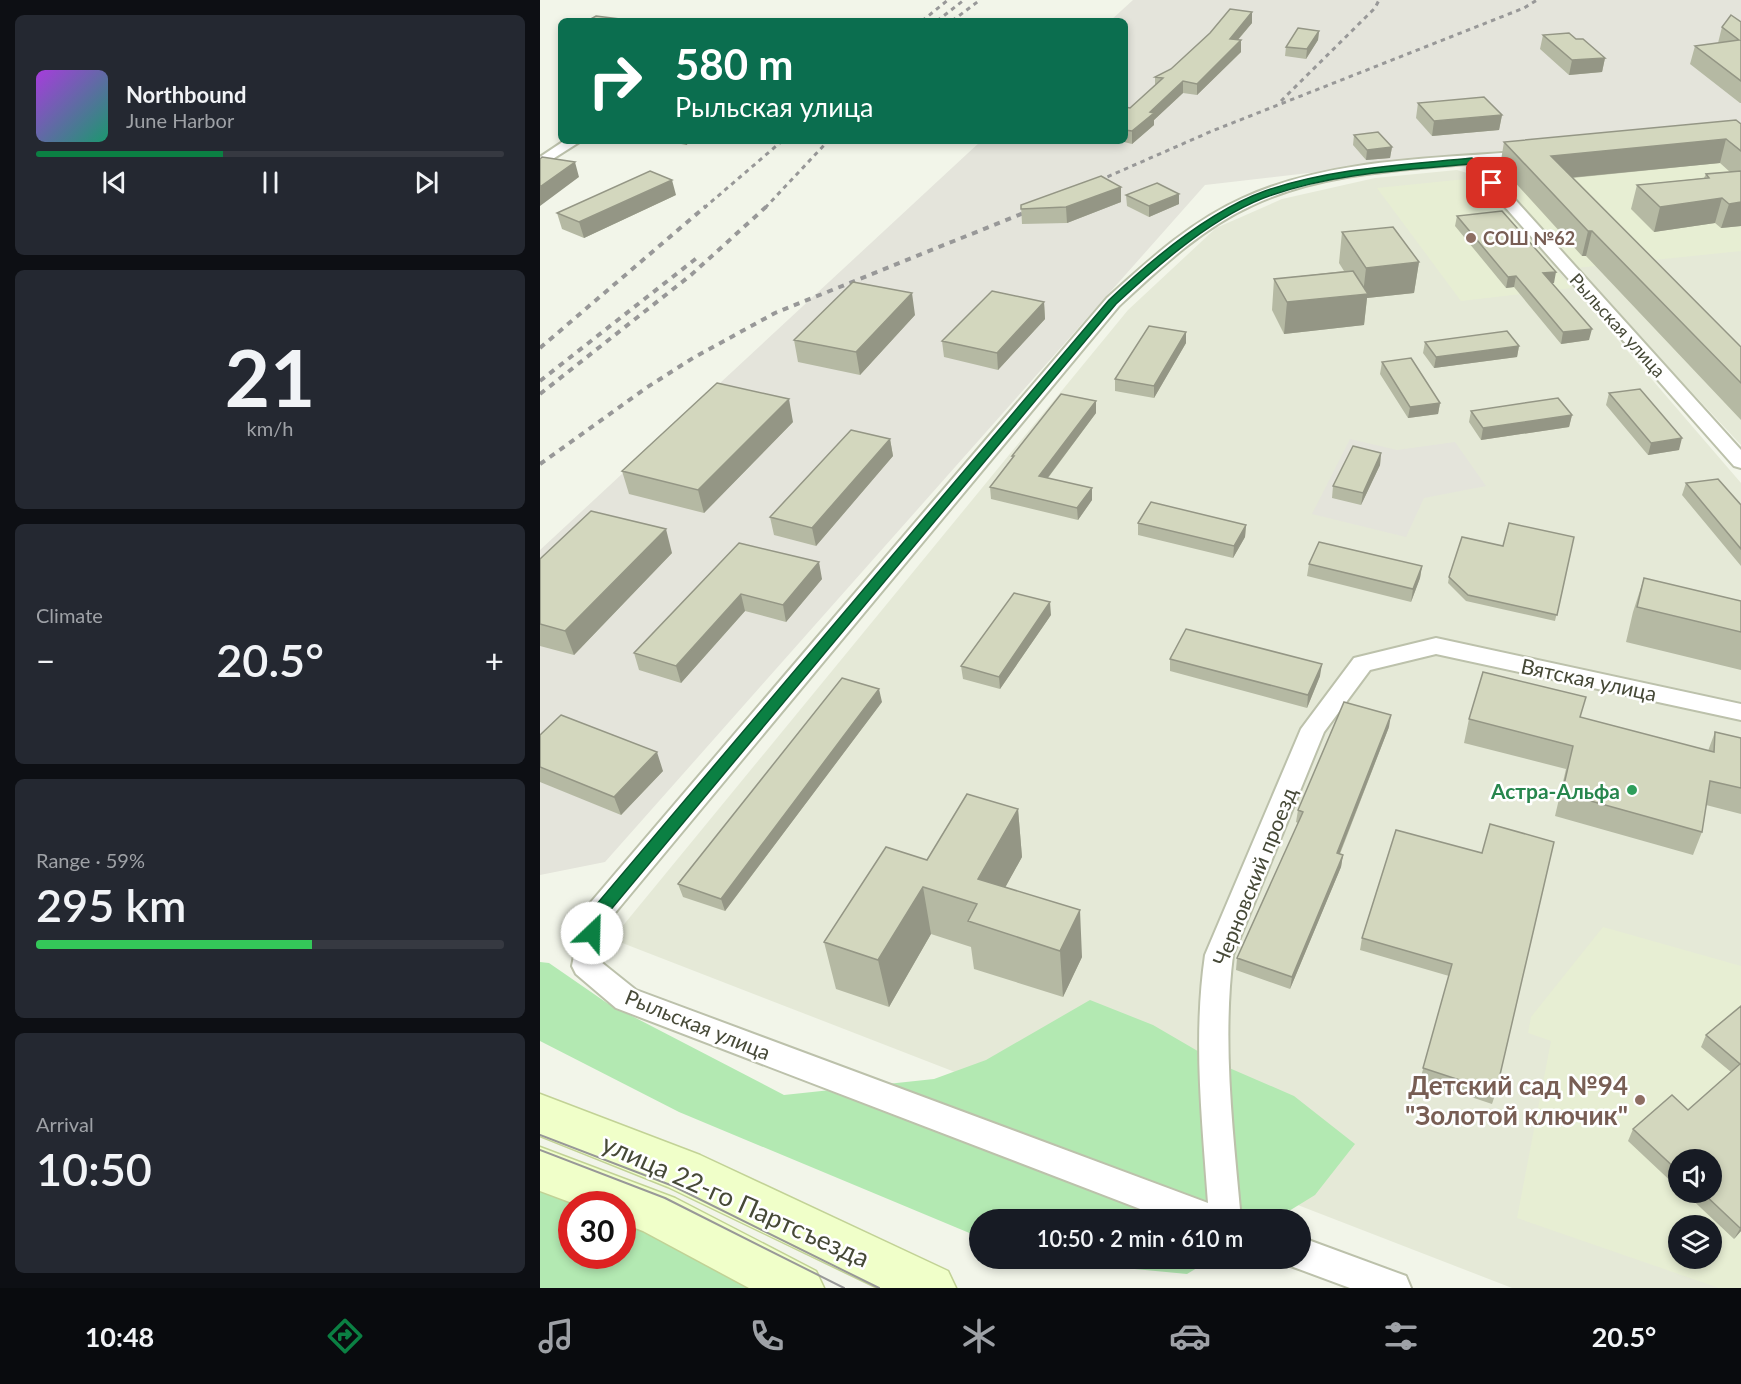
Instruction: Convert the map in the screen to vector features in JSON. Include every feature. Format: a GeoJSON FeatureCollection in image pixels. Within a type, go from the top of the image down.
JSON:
{"type":"FeatureCollection","features":[{"type":"Feature","properties":{"kind":"main road","name":"улица 22-го Партсъезда"},"geometry":{"type":"LineString","coordinates":[[540,1115],[684,1171],[931,1288]]}},
{"type":"Feature","properties":{"kind":"main road","name":"улица 22-го Партсъезда"},"geometry":{"type":"LineString","coordinates":[[540,1169],[658,1214],[799,1288]]}},
{"type":"Feature","properties":{"kind":"street"},"geometry":{"type":"LineString","coordinates":[[540,163],[569,144]]}},
{"type":"Feature","properties":{"kind":"street","name":"Рыльская улица"},"geometry":{"type":"LineString","coordinates":[[1183,1209],[626,999],[586,966],[596,916],[1113,302],[1135,281],[1214,220],[1267,193],[1307,182],[1368,171],[1555,153]]}},
{"type":"Feature","properties":{"kind":"street","name":"Рыльская улица"},"geometry":{"type":"LineString","coordinates":[[1472,161],[1741,462]]}},
{"type":"Feature","properties":{"kind":"street","name":"Вятская улица"},"geometry":{"type":"LineString","coordinates":[[1436,646],[1741,712]]}},
{"type":"Feature","properties":{"kind":"street","name":"Черновский проезд"},"geometry":{"type":"LineString","coordinates":[[1224,1209],[1212,1024],[1213,992],[1219,955],[1313,729],[1362,664],[1436,646]]}},
{"type":"Feature","properties":{"kind":"street"},"geometry":{"type":"LineString","coordinates":[[1311,1257],[1394,1288]]}},
{"type":"Feature","properties":{"kind":"shaded area"},"geometry":{"type":"Polygon","coordinates":[[[1133,0],[1741,0],[1741,123],[1205,185],[605,862],[540,875],[540,550],[978,144],[1128,144],[1128,18],[1113,18],[1133,0]]]}},
{"type":"Feature","properties":{"kind":"shaded area"},"geometry":{"type":"Polygon","coordinates":[[[1741,139],[1741,445],[1484,170],[1484,165],[1489,162],[1741,139]]]}},
{"type":"Feature","properties":{"kind":"shaded area"},"geometry":{"type":"Polygon","coordinates":[[[1741,147],[1741,251],[1576,268],[1484,170],[1493,162],[1741,147]]]}},
{"type":"Feature","properties":{"kind":"shaded area"},"geometry":{"type":"Polygon","coordinates":[[[1457,170],[1477,176],[1741,483],[1741,1288],[1512,1288],[612,939],[1128,310],[1216,228],[1282,199],[1375,178],[1457,170]]]}},
{"type":"Feature","properties":{"kind":"shaded area","name":"СОШ №62"},"geometry":{"type":"Polygon","coordinates":[[[1476,178],[1572,288],[1461,301],[1377,188],[1476,178]]]}},
{"type":"Feature","properties":{"kind":"shaded area"},"geometry":{"type":"Polygon","coordinates":[[[1350,439],[1397,450],[1455,442],[1486,486],[1424,498],[1406,537],[1312,514],[1350,439]]]}},
{"type":"Feature","properties":{"kind":"shaded area","name":"Детский сад №94 \"Золотой ключик\""},"geometry":{"type":"Polygon","coordinates":[[[1603,927],[1741,966],[1741,1288],[1719,1288],[1517,1218],[1551,1041],[1528,1033],[1531,1017],[1603,927]]]}},
{"type":"Feature","properties":{"kind":"green space"},"geometry":{"type":"Polygon","coordinates":[[[540,962],[549,963],[607,1003],[784,1095],[934,1079],[986,1060],[1090,1000],[1153,1025],[1220,1064],[1294,1096],[1355,1144],[1315,1195],[1292,1209],[969,1209],[969,1233],[679,1112],[540,1041],[540,962]]]}},
{"type":"Feature","properties":{"kind":"green space"},"geometry":{"type":"Polygon","coordinates":[[[540,1185],[559,1191],[558,1269],[636,1269],[636,1219],[767,1288],[540,1288],[540,1185]]]}},
{"type":"Feature","properties":{"kind":"green space"},"geometry":{"type":"Polygon","coordinates":[[[1135,1269],[1195,1269],[1187,1274],[1135,1269]]]}},
{"type":"Feature","properties":{"kind":"building"},"geometry":{"type":"Polygon","coordinates":[[[1230,9],[1252,12],[1230,39],[1241,40],[1197,84],[1183,81],[1150,112],[1154,113],[1132,131],[1128,130],[1128,108],[1163,78],[1155,77],[1171,69],[1210,33],[1230,9]]]}},
{"type":"Feature","properties":{"kind":"building"},"geometry":{"type":"Polygon","coordinates":[[[1731,15],[1741,22],[1741,81],[1695,46],[1739,40],[1722,27],[1731,15]]]}},
{"type":"Feature","properties":{"kind":"building"},"geometry":{"type":"Polygon","coordinates":[[[1298,28],[1319,31],[1307,49],[1286,47],[1298,28]]]}},
{"type":"Feature","properties":{"kind":"building"},"geometry":{"type":"Polygon","coordinates":[[[1569,33],[1576,39],[1583,39],[1605,58],[1572,60],[1543,35],[1569,33]]]}},
{"type":"Feature","properties":{"kind":"building"},"geometry":{"type":"Polygon","coordinates":[[[1484,97],[1502,115],[1434,121],[1418,103],[1484,97]]]}},
{"type":"Feature","properties":{"kind":"building"},"geometry":{"type":"Polygon","coordinates":[[[1736,120],[1741,124],[1741,151],[1726,139],[1551,156],[1741,347],[1741,383],[1592,231],[1588,231],[1504,142],[1736,120]]]}},
{"type":"Feature","properties":{"kind":"building"},"geometry":{"type":"Polygon","coordinates":[[[1378,132],[1392,147],[1367,150],[1354,135],[1378,132]]]}},
{"type":"Feature","properties":{"kind":"building"},"geometry":{"type":"Polygon","coordinates":[[[542,157],[575,162],[540,187],[540,159],[542,157]]]}},
{"type":"Feature","properties":{"kind":"building"},"geometry":{"type":"Polygon","coordinates":[[[650,171],[672,180],[579,222],[557,213],[650,171]]]}},
{"type":"Feature","properties":{"kind":"building"},"geometry":{"type":"Polygon","coordinates":[[[1741,171],[1741,202],[1729,204],[1722,198],[1660,207],[1637,185],[1709,178],[1706,174],[1741,171]]]}},
{"type":"Feature","properties":{"kind":"building"},"geometry":{"type":"Polygon","coordinates":[[[1101,176],[1121,187],[1066,207],[1021,209],[1021,205],[1101,176]]]}},
{"type":"Feature","properties":{"kind":"building"},"geometry":{"type":"Polygon","coordinates":[[[1157,183],[1179,194],[1149,206],[1126,195],[1157,183]]]}},
{"type":"Feature","properties":{"kind":"building"},"geometry":{"type":"Polygon","coordinates":[[[1502,211],[1556,272],[1543,273],[1592,329],[1563,332],[1516,276],[1508,277],[1457,216],[1502,211]]]}},
{"type":"Feature","properties":{"kind":"building"},"geometry":{"type":"Polygon","coordinates":[[[1393,227],[1419,262],[1366,268],[1342,232],[1393,227]]]}},
{"type":"Feature","properties":{"kind":"building"},"geometry":{"type":"Polygon","coordinates":[[[1353,271],[1368,294],[1287,302],[1274,279],[1353,271]]]}},
{"type":"Feature","properties":{"kind":"building"},"geometry":{"type":"Polygon","coordinates":[[[853,282],[912,293],[856,352],[794,340],[853,282]]]}},
{"type":"Feature","properties":{"kind":"building"},"geometry":{"type":"Polygon","coordinates":[[[992,291],[1044,302],[997,353],[942,341],[992,291]]]}},
{"type":"Feature","properties":{"kind":"building"},"geometry":{"type":"Polygon","coordinates":[[[1149,326],[1186,332],[1154,386],[1115,379],[1149,326]]]}},
{"type":"Feature","properties":{"kind":"building"},"geometry":{"type":"Polygon","coordinates":[[[1507,331],[1519,346],[1436,357],[1425,342],[1507,331]]]}},
{"type":"Feature","properties":{"kind":"building"},"geometry":{"type":"Polygon","coordinates":[[[1411,358],[1440,403],[1410,407],[1382,362],[1411,358]]]}},
{"type":"Feature","properties":{"kind":"building"},"geometry":{"type":"Polygon","coordinates":[[[717,383],[789,399],[698,490],[622,471],[717,383]]]}},
{"type":"Feature","properties":{"kind":"building"},"geometry":{"type":"Polygon","coordinates":[[[1640,389],[1682,438],[1651,443],[1609,393],[1640,389]]]}},
{"type":"Feature","properties":{"kind":"building"},"geometry":{"type":"Polygon","coordinates":[[[1061,394],[1096,401],[1039,476],[1092,488],[1077,508],[990,487],[1014,456],[1012,456],[1061,394]]]}},
{"type":"Feature","properties":{"kind":"building"},"geometry":{"type":"Polygon","coordinates":[[[1558,398],[1572,415],[1483,428],[1471,411],[1558,398]]]}},
{"type":"Feature","properties":{"kind":"building"},"geometry":{"type":"Polygon","coordinates":[[[851,430],[890,439],[812,528],[770,517],[851,430]]]}},
{"type":"Feature","properties":{"kind":"building"},"geometry":{"type":"Polygon","coordinates":[[[1353,446],[1381,453],[1363,493],[1333,486],[1353,446]]]}},
{"type":"Feature","properties":{"kind":"building"},"geometry":{"type":"Polygon","coordinates":[[[1718,479],[1741,505],[1741,549],[1686,483],[1718,479]]]}},
{"type":"Feature","properties":{"kind":"building"},"geometry":{"type":"Polygon","coordinates":[[[1151,502],[1246,525],[1234,546],[1138,523],[1151,502]]]}},
{"type":"Feature","properties":{"kind":"building"},"geometry":{"type":"Polygon","coordinates":[[[591,511],[666,529],[565,631],[540,624],[540,559],[591,511]]]}},
{"type":"Feature","properties":{"kind":"building"},"geometry":{"type":"Polygon","coordinates":[[[1509,523],[1574,537],[1557,615],[1468,595],[1449,577],[1462,537],[1503,546],[1509,523]]]}},
{"type":"Feature","properties":{"kind":"building"},"geometry":{"type":"Polygon","coordinates":[[[1319,542],[1422,566],[1413,589],[1309,564],[1319,542]]]}},
{"type":"Feature","properties":{"kind":"building"},"geometry":{"type":"Polygon","coordinates":[[[739,543],[819,562],[783,605],[741,594],[676,666],[634,653],[739,543]]]}},
{"type":"Feature","properties":{"kind":"building"},"geometry":{"type":"Polygon","coordinates":[[[1644,578],[1741,601],[1741,632],[1637,607],[1644,578]]]}},
{"type":"Feature","properties":{"kind":"building"},"geometry":{"type":"Polygon","coordinates":[[[1014,593],[1050,602],[999,677],[961,666],[1014,593]]]}},
{"type":"Feature","properties":{"kind":"building"},"geometry":{"type":"Polygon","coordinates":[[[1186,629],[1322,664],[1308,695],[1170,659],[1186,629]]]}},
{"type":"Feature","properties":{"kind":"building"},"geometry":{"type":"Polygon","coordinates":[[[1483,672],[1586,697],[1580,717],[1714,752],[1715,732],[1741,738],[1741,788],[1710,781],[1702,832],[1562,793],[1573,746],[1469,719],[1483,672]]]}},
{"type":"Feature","properties":{"kind":"building"},"geometry":{"type":"Polygon","coordinates":[[[842,678],[879,689],[721,899],[678,884],[842,678]]]}},
{"type":"Feature","properties":{"kind":"building"},"geometry":{"type":"Polygon","coordinates":[[[1344,702],[1391,715],[1337,853],[1343,855],[1292,977],[1237,958],[1303,812],[1298,810],[1344,702]]]}},
{"type":"Feature","properties":{"kind":"building"},"geometry":{"type":"Polygon","coordinates":[[[561,715],[657,752],[614,797],[540,767],[540,735],[561,715]]]}},
{"type":"Feature","properties":{"kind":"building"},"geometry":{"type":"Polygon","coordinates":[[[967,794],[1018,809],[978,879],[1080,910],[1060,951],[968,921],[977,904],[923,887],[878,960],[824,942],[886,847],[927,860],[967,794]]]}},
{"type":"Feature","properties":{"kind":"building"},"geometry":{"type":"Polygon","coordinates":[[[1490,824],[1554,842],[1496,1092],[1423,1068],[1452,964],[1362,938],[1396,830],[1482,853],[1490,824]]]}},
{"type":"Feature","properties":{"kind":"building"},"geometry":{"type":"Polygon","coordinates":[[[1741,1006],[1740,1228],[1714,1203],[1722,1203],[1722,1149],[1668,1149],[1668,1162],[1633,1129],[1672,1095],[1688,1110],[1740,1064],[1706,1035],[1741,1006]]]}},
{"type":"Feature","properties":{"kind":"tram line"},"geometry":{"type":"LineString","coordinates":[[540,1135],[673,1186],[879,1288]]}},
{"type":"Feature","properties":{"kind":"tram line"},"geometry":{"type":"LineString","coordinates":[[540,1150],[665,1198],[844,1288]]}},
{"type":"Feature","properties":{"kind":"railway"},"geometry":{"type":"LineString","coordinates":[[926,18],[948,0]]}},
{"type":"Feature","properties":{"kind":"railway"},"geometry":{"type":"LineString","coordinates":[[941,18],[964,0]]}},
{"type":"Feature","properties":{"kind":"railway"},"geometry":{"type":"LineString","coordinates":[[956,18],[980,0]]}},
{"type":"Feature","properties":{"kind":"railway"},"geometry":{"type":"LineString","coordinates":[[1281,101],[1375,8],[1379,0]]}},
{"type":"Feature","properties":{"kind":"railway"},"geometry":{"type":"LineString","coordinates":[[1091,184],[1212,131],[1524,8],[1537,0]]}},
{"type":"Feature","properties":{"kind":"railway"},"geometry":{"type":"LineString","coordinates":[[704,208],[779,144]]}},
{"type":"Feature","properties":{"kind":"railway"},"geometry":{"type":"LineString","coordinates":[[766,207],[825,144]]}},
{"type":"Feature","properties":{"kind":"railway"},"geometry":{"type":"LineString","coordinates":[[540,348],[706,206]]}},
{"type":"Feature","properties":{"kind":"railway"},"geometry":{"type":"LineString","coordinates":[[540,394],[691,275],[766,207]]}},
{"type":"Feature","properties":{"kind":"railway"},"geometry":{"type":"LineString","coordinates":[[540,464],[646,388],[693,358],[775,313],[1036,208]]}},
{"type":"Feature","properties":{"kind":"railway"},"geometry":{"type":"LineString","coordinates":[[540,381],[698,257]]}},
{"type":"Feature","properties":{"kind":"place","name":"СОШ №62"},"geometry":{"type":"Point","coordinates":[1471,238]}},
{"type":"Feature","properties":{"kind":"place","name":"Астра-Альфа"},"geometry":{"type":"Point","coordinates":[1632,790]}},
{"type":"Feature","properties":{"kind":"place","name":"Детский сад №94 \"Золотой ключик\""},"geometry":{"type":"Point","coordinates":[1640,1100]}},
{"type":"Feature","properties":{"kind":"route"},"geometry":{"type":"LineString","coordinates":[[592,933],[596,916],[1113,302],[1135,281],[1214,220],[1267,193],[1307,182],[1368,171],[1472,161],[1492,183]]}}]}
